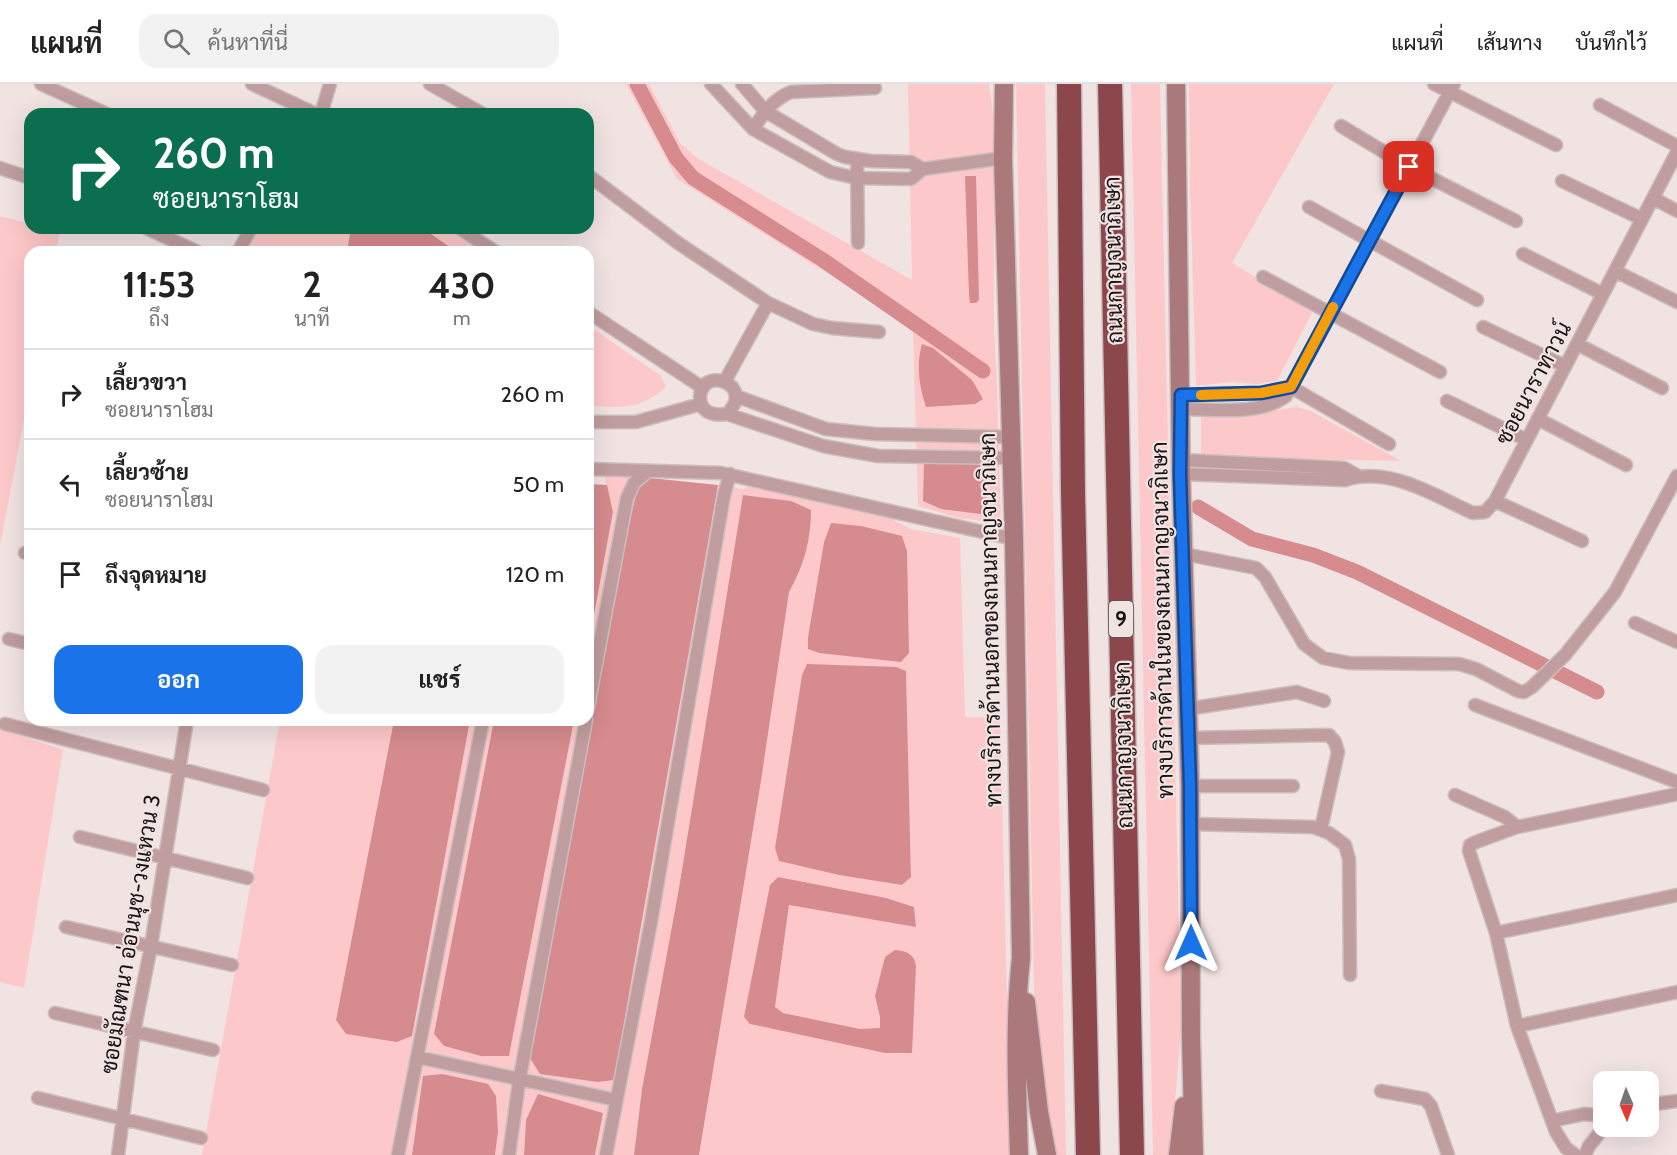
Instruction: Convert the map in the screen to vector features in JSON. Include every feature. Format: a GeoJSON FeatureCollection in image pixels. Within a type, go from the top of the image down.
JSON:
{"type":"FeatureCollection","features":[{"type":"Feature","properties":{"kind":"highway","name":"ถนนกาญจนาภิเษก"},"geometry":{"type":"LineString","coordinates":[[1069,84],[1073,493],[1088,1155]]}},
{"type":"Feature","properties":{"kind":"highway","name":"ถนนกาญจนาภิเษก"},"geometry":{"type":"LineString","coordinates":[[1110,84],[1132,1155]]}},
{"type":"Feature","properties":{"kind":"main road","name":"ทางบริการด้านนอกของถนนกาญจนาภิเษก"},"geometry":{"type":"LineString","coordinates":[[1004,84],[1003,158],[1014,538],[1021,958],[1017,998],[1016,1066],[1019,1154]]}},
{"type":"Feature","properties":{"kind":"main road","name":"ทางบริการด้านในของถนนกาญจนาภิเษก"},"geometry":{"type":"LineString","coordinates":[[1176,84],[1181,467],[1190,786],[1194,1155]]}},
{"type":"Feature","properties":{"kind":"main road"},"geometry":{"type":"LineString","coordinates":[[1021,958],[1046,1153]]}},
{"type":"Feature","properties":{"kind":"main road"},"geometry":{"type":"LineString","coordinates":[[1178,1155],[1191,1039]]}},
{"type":"Feature","properties":{"kind":"main road"},"geometry":{"type":"LineString","coordinates":[[1019,1154],[1027,1139],[1036,1138],[1042,1141],[1046,1153]]}},
{"type":"Feature","properties":{"kind":"street"},"geometry":{"type":"LineString","coordinates":[[41,84],[94,108]]}},
{"type":"Feature","properties":{"kind":"street"},"geometry":{"type":"LineString","coordinates":[[252,84],[303,108]]}},
{"type":"Feature","properties":{"kind":"street"},"geometry":{"type":"LineString","coordinates":[[323,108],[330,84]]}},
{"type":"Feature","properties":{"kind":"street"},"geometry":{"type":"LineString","coordinates":[[430,84],[472,108]]}},
{"type":"Feature","properties":{"kind":"street"},"geometry":{"type":"LineString","coordinates":[[711,84],[753,129],[830,172],[856,178],[911,179],[923,169],[1003,158]]}},
{"type":"Feature","properties":{"kind":"street"},"geometry":{"type":"LineString","coordinates":[[742,84],[765,111],[837,154],[857,160],[911,162],[923,169]]}},
{"type":"Feature","properties":{"kind":"street"},"geometry":{"type":"LineString","coordinates":[[1434,84],[1452,88],[1556,145]]}},
{"type":"Feature","properties":{"kind":"street"},"geometry":{"type":"LineString","coordinates":[[753,129],[765,111],[781,96],[791,92],[875,88]]}},
{"type":"Feature","properties":{"kind":"street"},"geometry":{"type":"LineString","coordinates":[[1291,387],[1452,88]]}},
{"type":"Feature","properties":{"kind":"street"},"geometry":{"type":"LineString","coordinates":[[1600,105],[1677,146]]}},
{"type":"Feature","properties":{"kind":"street"},"geometry":{"type":"LineString","coordinates":[[1341,126],[1409,167],[1516,221]]}},
{"type":"Feature","properties":{"kind":"street","name":"ซอยนาราทาวน์"},"geometry":{"type":"LineString","coordinates":[[1495,501],[1677,152]]}},
{"type":"Feature","properties":{"kind":"street"},"geometry":{"type":"LineString","coordinates":[[857,160],[858,243]]}},
{"type":"Feature","properties":{"kind":"street"},"geometry":{"type":"LineString","coordinates":[[0,168],[24,176]]}},
{"type":"Feature","properties":{"kind":"street"},"geometry":{"type":"LineString","coordinates":[[594,180],[678,243],[768,303],[813,324],[879,332]]}},
{"type":"Feature","properties":{"kind":"street"},"geometry":{"type":"LineString","coordinates":[[1562,181],[1642,219]]}},
{"type":"Feature","properties":{"kind":"street"},"geometry":{"type":"LineString","coordinates":[[1653,198],[1677,211]]}},
{"type":"Feature","properties":{"kind":"street"},"geometry":{"type":"LineString","coordinates":[[1309,207],[1477,300]]}},
{"type":"Feature","properties":{"kind":"street"},"geometry":{"type":"LineString","coordinates":[[159,234],[185,246]]}},
{"type":"Feature","properties":{"kind":"street"},"geometry":{"type":"LineString","coordinates":[[468,234],[487,246]]}},
{"type":"Feature","properties":{"kind":"street"},"geometry":{"type":"LineString","coordinates":[[1523,254],[1603,294]]}},
{"type":"Feature","properties":{"kind":"street"},"geometry":{"type":"LineString","coordinates":[[1615,271],[1677,302]]}},
{"type":"Feature","properties":{"kind":"street"},"geometry":{"type":"LineString","coordinates":[[1263,277],[1440,372]]}},
{"type":"Feature","properties":{"kind":"street"},"geometry":{"type":"LineString","coordinates":[[724,381],[768,303]]}},
{"type":"Feature","properties":{"kind":"street"},"geometry":{"type":"LineString","coordinates":[[594,316],[703,388]]}},
{"type":"Feature","properties":{"kind":"street"},"geometry":{"type":"LineString","coordinates":[[1483,327],[1565,366]]}},
{"type":"Feature","properties":{"kind":"street"},"geometry":{"type":"LineString","coordinates":[[1577,344],[1662,388]]}},
{"type":"Feature","properties":{"kind":"street"},"geometry":{"type":"LineString","coordinates":[[727,414],[734,406],[736,396],[733,387],[724,381],[714,380],[705,385],[700,394],[701,404],[707,412],[716,416],[727,414],[823,447],[878,456],[1011,458]]}},
{"type":"Feature","properties":{"kind":"street"},"geometry":{"type":"LineString","coordinates":[[1181,402],[1261,393],[1291,387],[1389,444]]}},
{"type":"Feature","properties":{"kind":"street"},"geometry":{"type":"LineString","coordinates":[[736,396],[826,429],[875,434],[1010,437]]}},
{"type":"Feature","properties":{"kind":"street"},"geometry":{"type":"LineString","coordinates":[[1447,401],[1527,440]]}},
{"type":"Feature","properties":{"kind":"street"},"geometry":{"type":"LineString","coordinates":[[594,422],[636,422],[701,404]]}},
{"type":"Feature","properties":{"kind":"street"},"geometry":{"type":"LineString","coordinates":[[1538,419],[1626,465]]}},
{"type":"Feature","properties":{"kind":"street"},"geometry":{"type":"LineString","coordinates":[[1181,467],[1344,468],[1358,476],[1401,480],[1473,513],[1485,512],[1495,501],[1582,541]]}},
{"type":"Feature","properties":{"kind":"street"},"geometry":{"type":"LineString","coordinates":[[594,469],[730,474],[929,521],[1014,538]]}},
{"type":"Feature","properties":{"kind":"street"},"geometry":{"type":"LineString","coordinates":[[594,675],[627,498],[634,483],[648,471]]}},
{"type":"Feature","properties":{"kind":"street"},"geometry":{"type":"LineString","coordinates":[[606,1155],[651,922],[724,495],[730,474]]}},
{"type":"Feature","properties":{"kind":"street"},"geometry":{"type":"LineString","coordinates":[[1184,554],[1256,568],[1265,577],[1304,644],[1323,658],[1349,663],[1459,664],[1476,669],[1524,692],[1564,655],[1615,592],[1677,476]]}},
{"type":"Feature","properties":{"kind":"street"},"geometry":{"type":"LineString","coordinates":[[1635,623],[1677,642]]}},
{"type":"Feature","properties":{"kind":"street"},"geometry":{"type":"LineString","coordinates":[[9,639],[24,643]]}},
{"type":"Feature","properties":{"kind":"street"},"geometry":{"type":"LineString","coordinates":[[1187,709],[1297,692],[1324,701]]}},
{"type":"Feature","properties":{"kind":"street"},"geometry":{"type":"LineString","coordinates":[[1475,705],[1677,782]]}},
{"type":"Feature","properties":{"kind":"street"},"geometry":{"type":"LineString","coordinates":[[5,724],[262,790]]}},
{"type":"Feature","properties":{"kind":"street","name":"ซอยมัณฑนา อ่อนนุช-วงแหวน 3"},"geometry":{"type":"LineString","coordinates":[[118,1155],[134,1032],[151,946],[185,726]]}},
{"type":"Feature","properties":{"kind":"street"},"geometry":{"type":"LineString","coordinates":[[398,1155],[482,726]]}},
{"type":"Feature","properties":{"kind":"street"},"geometry":{"type":"LineString","coordinates":[[509,1155],[519,1079],[585,726]]}},
{"type":"Feature","properties":{"kind":"street"},"geometry":{"type":"LineString","coordinates":[[1188,738],[1329,735],[1335,742],[1338,752],[1321,829]]}},
{"type":"Feature","properties":{"kind":"street"},"geometry":{"type":"LineString","coordinates":[[1190,786],[1293,786]]}},
{"type":"Feature","properties":{"kind":"street"},"geometry":{"type":"LineString","coordinates":[[1575,1155],[1566,1148],[1556,1132],[1517,1026],[1496,933],[1469,851],[1470,845],[1517,827],[1677,794]]}},
{"type":"Feature","properties":{"kind":"street"},"geometry":{"type":"LineString","coordinates":[[1455,795],[1505,817],[1517,827]]}},
{"type":"Feature","properties":{"kind":"street"},"geometry":{"type":"LineString","coordinates":[[1190,824],[1278,825],[1321,829],[1345,844],[1349,859],[1350,975]]}},
{"type":"Feature","properties":{"kind":"street"},"geometry":{"type":"LineString","coordinates":[[80,837],[247,878]]}},
{"type":"Feature","properties":{"kind":"street"},"geometry":{"type":"LineString","coordinates":[[1496,933],[1677,895]]}},
{"type":"Feature","properties":{"kind":"street"},"geometry":{"type":"LineString","coordinates":[[66,927],[232,965]]}},
{"type":"Feature","properties":{"kind":"street"},"geometry":{"type":"LineString","coordinates":[[1517,1026],[1677,992]]}},
{"type":"Feature","properties":{"kind":"street"},"geometry":{"type":"LineString","coordinates":[[55,1013],[213,1050]]}},
{"type":"Feature","properties":{"kind":"street"},"geometry":{"type":"LineString","coordinates":[[417,1057],[616,1100]]}},
{"type":"Feature","properties":{"kind":"street"},"geometry":{"type":"LineString","coordinates":[[1381,1091],[1425,1099],[1431,1106],[1448,1155]]}},
{"type":"Feature","properties":{"kind":"street"},"geometry":{"type":"LineString","coordinates":[[38,1098],[201,1138]]}},
{"type":"Feature","properties":{"kind":"street"},"geometry":{"type":"LineString","coordinates":[[1659,1103],[1677,1101]]}},
{"type":"Feature","properties":{"kind":"street"},"geometry":{"type":"LineString","coordinates":[[1552,1121],[1584,1114],[1593,1115]]}},
{"type":"Feature","properties":{"kind":"street"},"geometry":{"type":"LineString","coordinates":[[1586,1155],[1589,1146],[1596,1137]]}},
{"type":"Feature","properties":{"kind":"shaded area"},"geometry":{"type":"Polygon","coordinates":[[[626,84],[649,84],[680,143],[697,158],[912,280],[908,84],[989,84],[994,120],[994,322],[1001,523],[959,518],[918,506],[913,330],[884,309],[677,179],[626,84]]]}},
{"type":"Feature","properties":{"kind":"shaded area"},"geometry":{"type":"Polygon","coordinates":[[[1016,84],[1045,84],[1066,1155],[1051,1155],[1034,991],[1016,84]]]}},
{"type":"Feature","properties":{"kind":"shaded area"},"geometry":{"type":"Polygon","coordinates":[[[1131,84],[1160,84],[1181,1025],[1171,1155],[1153,1155],[1131,84]]]}},
{"type":"Feature","properties":{"kind":"shaded area"},"geometry":{"type":"Polygon","coordinates":[[[1189,84],[1334,84],[1232,263],[1309,309],[1312,313],[1277,381],[1196,386],[1189,84]]]}},
{"type":"Feature","properties":{"kind":"shaded area"},"geometry":{"type":"Polygon","coordinates":[[[965,176],[976,176],[979,300],[976,303],[970,303],[969,295],[965,176]]]}},
{"type":"Feature","properties":{"kind":"shaded area"},"geometry":{"type":"Polygon","coordinates":[[[0,216],[24,222],[24,234],[59,234],[57,246],[24,246],[24,420],[0,546],[0,216]]]}},
{"type":"Feature","properties":{"kind":"shaded area"},"geometry":{"type":"Polygon","coordinates":[[[247,234],[454,234],[474,246],[242,246],[247,234]]]}},
{"type":"Feature","properties":{"kind":"shaded area"},"geometry":{"type":"Polygon","coordinates":[[[350,234],[431,234],[448,246],[348,246],[350,234]]]}},
{"type":"Feature","properties":{"kind":"shaded area"},"geometry":{"type":"Polygon","coordinates":[[[594,329],[661,376],[666,387],[638,404],[621,407],[594,406],[594,329]]]}},
{"type":"Feature","properties":{"kind":"shaded area"},"geometry":{"type":"Polygon","coordinates":[[[922,344],[933,348],[972,380],[983,399],[975,404],[926,407],[919,376],[922,344]]]}},
{"type":"Feature","properties":{"kind":"shaded area"},"geometry":{"type":"Polygon","coordinates":[[[1297,407],[1311,411],[1401,461],[1201,457],[1201,415],[1249,414],[1297,407]]]}},
{"type":"Feature","properties":{"kind":"shaded area"},"geometry":{"type":"Polygon","coordinates":[[[924,462],[981,464],[986,476],[987,508],[981,514],[941,509],[923,501],[924,462]]]}},
{"type":"Feature","properties":{"kind":"shaded area"},"geometry":{"type":"Polygon","coordinates":[[[604,475],[650,478],[638,486],[626,537],[594,711],[594,615],[613,512],[604,475]]]}},
{"type":"Feature","properties":{"kind":"shaded area"},"geometry":{"type":"Polygon","coordinates":[[[650,478],[718,485],[614,1080],[598,1082],[540,1074],[530,1058],[591,726],[594,726],[594,711],[626,537],[638,486],[650,478]]]}},
{"type":"Feature","properties":{"kind":"shaded area"},"geometry":{"type":"Polygon","coordinates":[[[594,484],[607,485],[613,512],[594,615],[594,484]]]}},
{"type":"Feature","properties":{"kind":"shaded area"},"geometry":{"type":"Polygon","coordinates":[[[750,484],[890,518],[911,529],[960,538],[965,717],[1000,717],[1011,1155],[699,1155],[761,781],[789,592],[799,574],[743,495],[679,888],[642,1089],[634,1155],[595,1155],[603,1113],[526,1120],[524,1155],[495,1155],[498,1132],[416,1123],[412,1155],[202,1155],[279,726],[393,726],[336,1020],[397,1042],[412,1036],[469,726],[493,726],[434,1034],[444,1046],[481,1056],[509,1056],[573,726],[591,726],[530,1058],[614,1080],[718,485],[744,489],[750,484]],[[831,523],[824,542],[808,649],[819,653],[902,661],[909,653],[907,628],[831,523]],[[808,664],[802,675],[775,848],[779,861],[839,875],[902,885],[911,877],[906,671],[808,664]],[[778,877],[750,1024],[885,1053],[905,1054],[875,996],[880,1028],[860,1029],[783,1013],[775,1007],[789,905],[916,927],[914,907],[778,877]]]}},
{"type":"Feature","properties":{"kind":"shaded area"},"geometry":{"type":"Polygon","coordinates":[[[743,495],[791,501],[811,510],[810,531],[803,562],[789,592],[761,781],[699,1155],[634,1155],[642,1089],[679,888],[743,495]]]}},
{"type":"Feature","properties":{"kind":"shaded area"},"geometry":{"type":"Polygon","coordinates":[[[831,523],[861,526],[902,536],[907,551],[909,653],[901,662],[819,653],[808,649],[824,542],[831,523]]]}},
{"type":"Feature","properties":{"kind":"shaded area"},"geometry":{"type":"Polygon","coordinates":[[[807,664],[896,667],[906,671],[911,877],[902,885],[839,875],[779,861],[775,848],[802,675],[807,664]]]}},
{"type":"Feature","properties":{"kind":"shaded area"},"geometry":{"type":"Polygon","coordinates":[[[393,726],[469,726],[412,1036],[397,1042],[346,1034],[336,1020],[393,726]]]}},
{"type":"Feature","properties":{"kind":"shaded area"},"geometry":{"type":"Polygon","coordinates":[[[493,726],[573,726],[509,1056],[481,1056],[444,1046],[434,1034],[493,726]]]}},
{"type":"Feature","properties":{"kind":"shaded area"},"geometry":{"type":"Polygon","coordinates":[[[0,729],[63,750],[24,988],[0,982],[0,729]]]}},
{"type":"Feature","properties":{"kind":"shaded area"},"geometry":{"type":"Polygon","coordinates":[[[778,877],[886,898],[914,907],[916,927],[789,905],[775,1007],[783,1013],[860,1029],[880,1028],[875,996],[885,957],[895,950],[906,952],[912,956],[916,966],[912,1053],[885,1053],[750,1024],[744,1017],[770,885],[778,877]]]}},
{"type":"Feature","properties":{"kind":"shaded area"},"geometry":{"type":"Polygon","coordinates":[[[442,1074],[488,1084],[496,1096],[498,1132],[495,1155],[412,1155],[423,1076],[442,1074]]]}},
{"type":"Feature","properties":{"kind":"shaded area"},"geometry":{"type":"Polygon","coordinates":[[[538,1094],[603,1113],[595,1155],[524,1155],[526,1120],[538,1094]]]}},
{"type":"Feature","properties":{"kind":"waterway"},"geometry":{"type":"LineString","coordinates":[[637,84],[676,158],[693,178],[823,260],[983,371]]}},
{"type":"Feature","properties":{"kind":"waterway"},"geometry":{"type":"LineString","coordinates":[[1198,507],[1252,539],[1313,555],[1357,572],[1597,692]]}},
{"type":"Feature","properties":{"kind":"slow traffic"},"geometry":{"type":"LineString","coordinates":[[1201,395],[1261,393],[1291,387],[1333,307]]}},
{"type":"Feature","properties":{"kind":"route"},"geometry":{"type":"LineString","coordinates":[[1191,943],[1190,786],[1180,474],[1181,395],[1261,393],[1291,387],[1409,167]]}}]}
